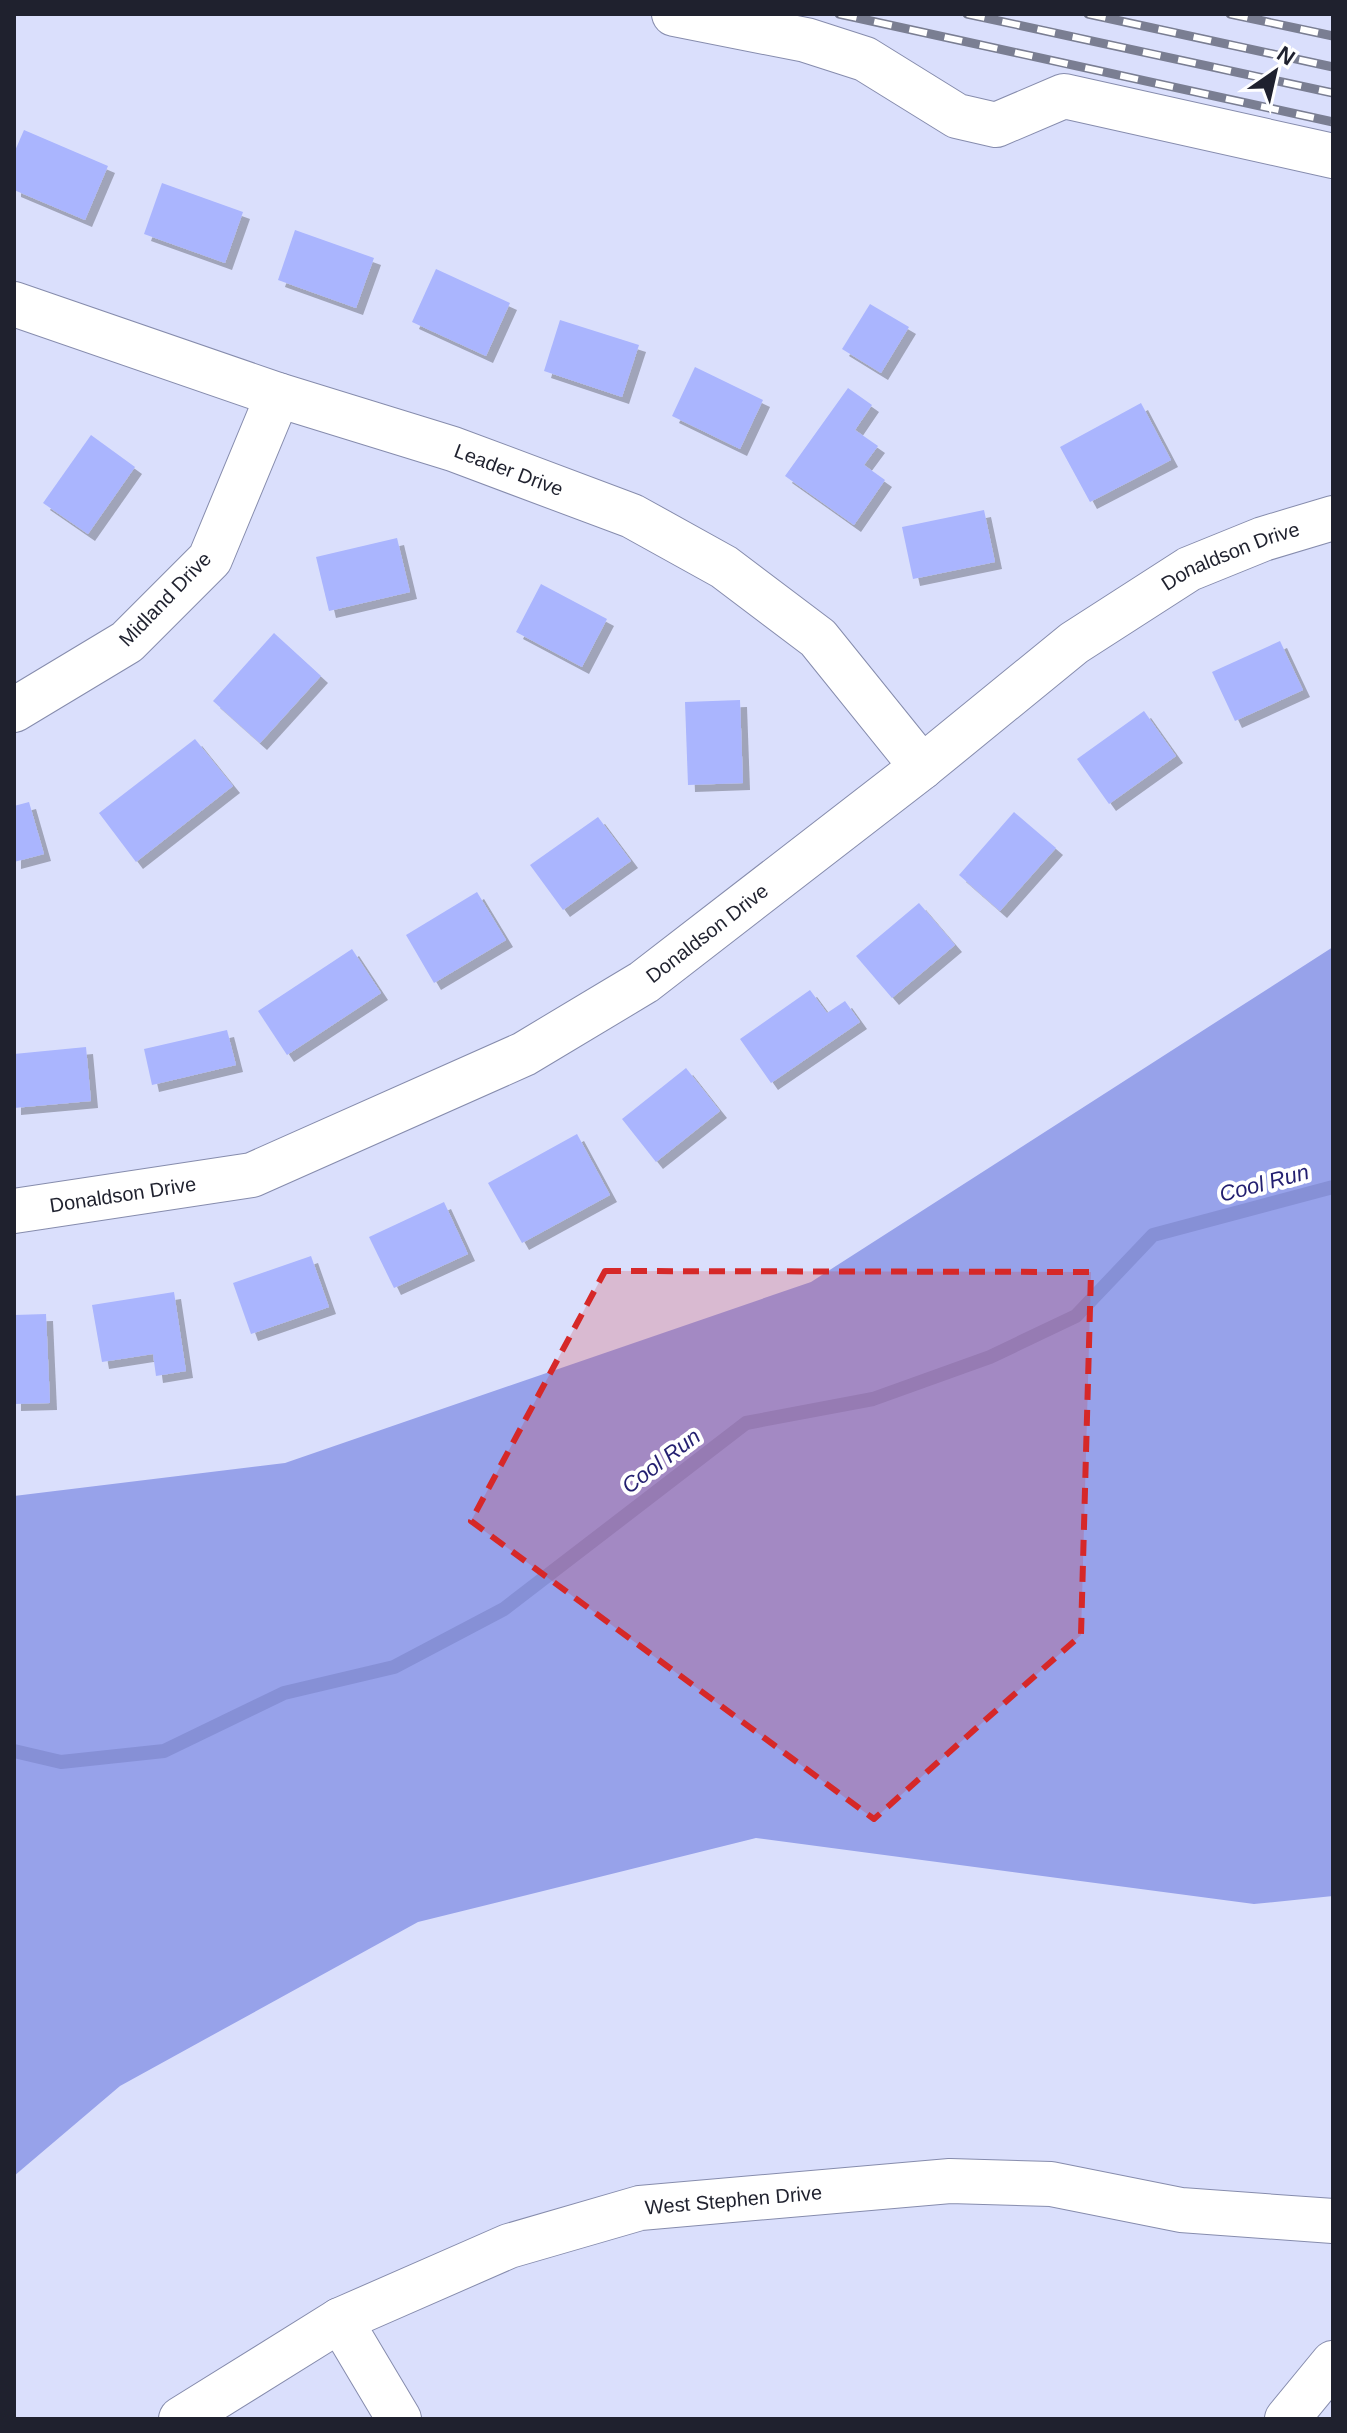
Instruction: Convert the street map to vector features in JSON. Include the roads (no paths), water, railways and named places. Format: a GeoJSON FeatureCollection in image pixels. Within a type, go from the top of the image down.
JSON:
{"type":"FeatureCollection","features":[{"type":"Feature","properties":{"kind":"street"},"geometry":{"type":"LineString","coordinates":[[674,14],[806,40],[865,59],[957,116],[996,125],[1064,96],[1333,156]]}},
{"type":"Feature","properties":{"kind":"street","name":"Leader Drive"},"geometry":{"type":"LineString","coordinates":[[14,304],[278,395],[453,449],[632,516],[724,567],[818,638],[922,767]]}},
{"type":"Feature","properties":{"kind":"street","name":"Midland Drive"},"geometry":{"type":"LineString","coordinates":[[14,710],[127,642],[210,559],[278,395]]}},
{"type":"Feature","properties":{"kind":"street","name":"Donaldson Drive"},"geometry":{"type":"LineString","coordinates":[[14,1211],[252,1175],[524,1054],[644,982],[922,767],[1074,643],[1189,569],[1263,539],[1333,518]]}},
{"type":"Feature","properties":{"kind":"street","name":"West Stephen Drive"},"geometry":{"type":"LineString","coordinates":[[181,2419],[340,2320],[509,2246],[640,2208],[950,2181],[1051,2184],[1181,2210],[1333,2221]]}},
{"type":"Feature","properties":{"kind":"street"},"geometry":{"type":"LineString","coordinates":[[340,2320],[399,2419]]}},
{"type":"Feature","properties":{"kind":"street"},"geometry":{"type":"LineString","coordinates":[[1287,2419],[1333,2363]]}},
{"type":"Feature","properties":{"kind":"waterway","name":"Cool Run"},"geometry":{"type":"LineString","coordinates":[[14,1751],[61,1762],[164,1751],[284,1693],[394,1667],[504,1609],[746,1423],[873,1399],[990,1357],[1076,1316],[1153,1235],[1333,1187]]}},
{"type":"Feature","properties":{"kind":"railway"},"geometry":{"type":"LineString","coordinates":[[839,14],[1333,122]]}},
{"type":"Feature","properties":{"kind":"railway"},"geometry":{"type":"LineString","coordinates":[[967,14],[1333,93]]}},
{"type":"Feature","properties":{"kind":"railway"},"geometry":{"type":"LineString","coordinates":[[1088,14],[1333,67]]}},
{"type":"Feature","properties":{"kind":"railway"},"geometry":{"type":"LineString","coordinates":[[1230,14],[1333,36]]}}]}
